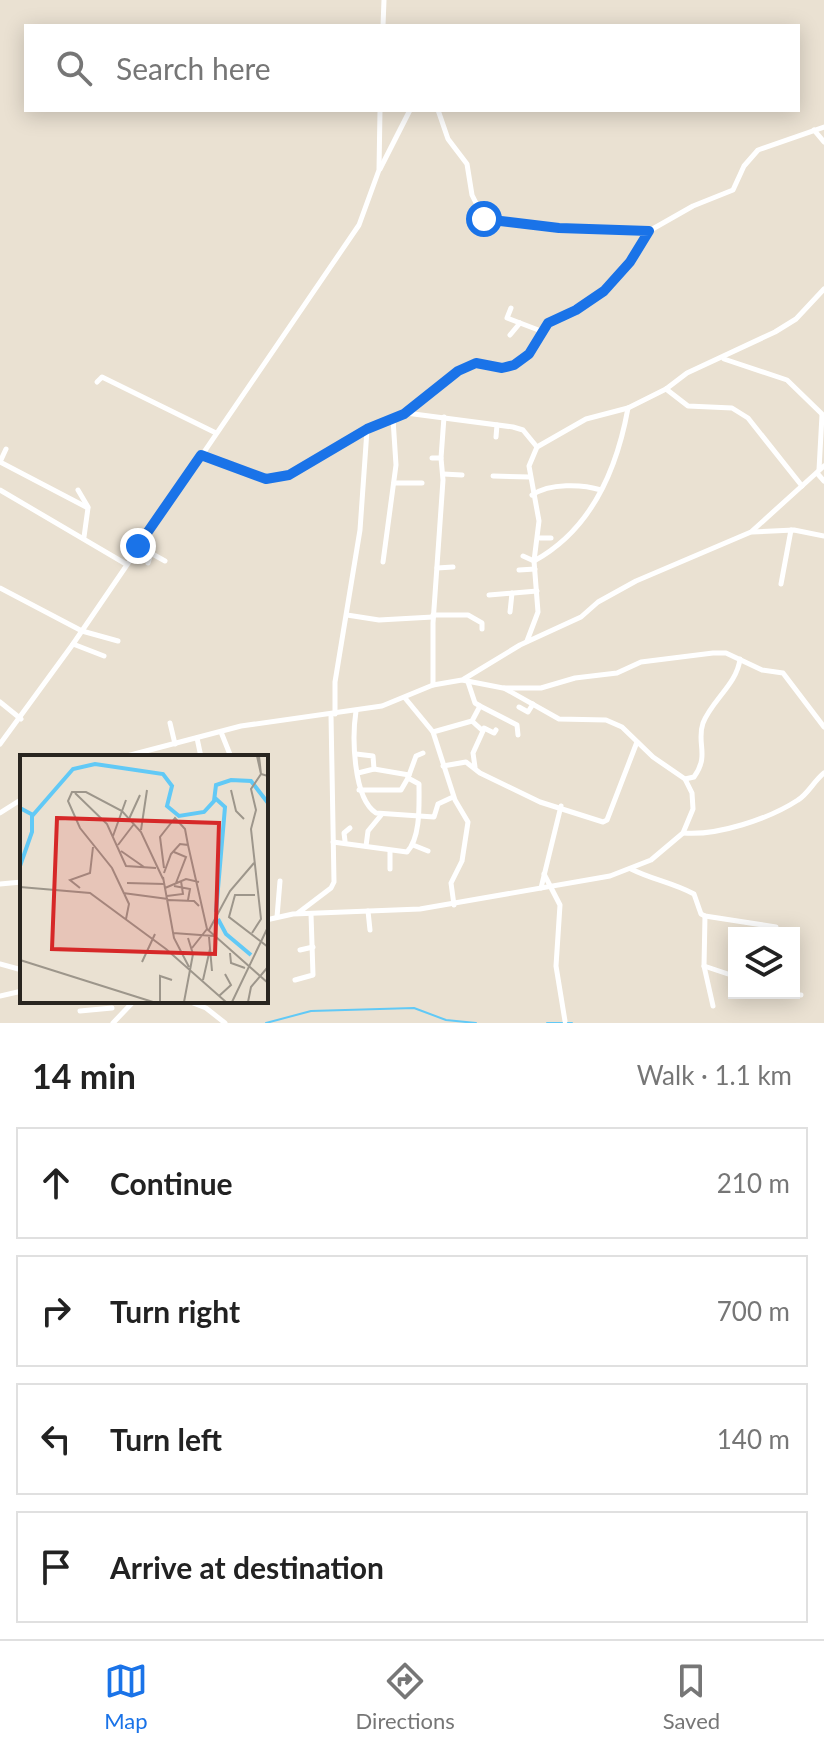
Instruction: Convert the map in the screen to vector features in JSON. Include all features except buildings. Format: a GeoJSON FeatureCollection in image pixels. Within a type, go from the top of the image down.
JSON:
{"type":"FeatureCollection","features":[{"type":"Feature","properties":{"kind":"street"},"geometry":{"type":"LineString","coordinates":[[383,24],[384,0]]}},
{"type":"Feature","properties":{"kind":"street"},"geometry":{"type":"LineString","coordinates":[[379,170],[380,112]]}},
{"type":"Feature","properties":{"kind":"street"},"geometry":{"type":"LineString","coordinates":[[0,744],[82,631],[359,225],[379,170],[409,112]]}},
{"type":"Feature","properties":{"kind":"street"},"geometry":{"type":"LineString","coordinates":[[439,112],[448,139],[467,164],[472,195],[484,219],[559,228],[649,231]]}},
{"type":"Feature","properties":{"kind":"street"},"geometry":{"type":"LineString","coordinates":[[201,455],[271,480],[299,471],[367,429],[405,413],[458,371],[476,363],[502,368],[518,363],[529,354],[548,323],[576,310],[604,291],[630,262],[649,231],[685,210],[733,190],[744,166],[758,150],[824,127]]}},
{"type":"Feature","properties":{"kind":"street"},"geometry":{"type":"LineString","coordinates":[[814,130],[824,142]]}},
{"type":"Feature","properties":{"kind":"street"},"geometry":{"type":"LineString","coordinates":[[527,641],[537,619],[534,565],[540,538],[529,466],[537,447],[586,419],[628,408],[666,389],[687,373],[719,360],[796,319],[824,289]]}},
{"type":"Feature","properties":{"kind":"street"},"geometry":{"type":"LineString","coordinates":[[511,308],[507,318],[541,331]]}},
{"type":"Feature","properties":{"kind":"street"},"geometry":{"type":"LineString","coordinates":[[510,335],[520,323]]}},
{"type":"Feature","properties":{"kind":"street"},"geometry":{"type":"LineString","coordinates":[[719,360],[729,359],[741,367],[787,380],[823,415],[820,470],[824,481]]}},
{"type":"Feature","properties":{"kind":"street"},"geometry":{"type":"LineString","coordinates":[[97,382],[102,377],[216,433]]}},
{"type":"Feature","properties":{"kind":"street"},"geometry":{"type":"LineString","coordinates":[[666,389],[688,406],[732,408],[748,418],[802,486]]}},
{"type":"Feature","properties":{"kind":"street"},"geometry":{"type":"LineString","coordinates":[[519,570],[534,565],[581,524],[601,490],[616,455],[628,408]]}},
{"type":"Feature","properties":{"kind":"street"},"geometry":{"type":"LineString","coordinates":[[405,413],[523,430],[537,447]]}},
{"type":"Feature","properties":{"kind":"street"},"geometry":{"type":"LineString","coordinates":[[433,685],[433,616],[444,417]]}},
{"type":"Feature","properties":{"kind":"street"},"geometry":{"type":"LineString","coordinates":[[383,562],[394,483],[396,440],[393,419]]}},
{"type":"Feature","properties":{"kind":"street"},"geometry":{"type":"LineString","coordinates":[[496,437],[497,425]]}},
{"type":"Feature","properties":{"kind":"street"},"geometry":{"type":"LineString","coordinates":[[298,914],[331,888],[335,682],[360,530],[367,429]]}},
{"type":"Feature","properties":{"kind":"street"},"geometry":{"type":"LineString","coordinates":[[6,449],[0,462],[88,508]]}},
{"type":"Feature","properties":{"kind":"street"},"geometry":{"type":"LineString","coordinates":[[432,458],[441,458]]}},
{"type":"Feature","properties":{"kind":"street"},"geometry":{"type":"LineString","coordinates":[[465,681],[527,641],[581,617],[598,602],[636,581],[751,532],[820,470]]}},
{"type":"Feature","properties":{"kind":"street"},"geometry":{"type":"LineString","coordinates":[[443,474],[462,475]]}},
{"type":"Feature","properties":{"kind":"street"},"geometry":{"type":"LineString","coordinates":[[493,476],[530,477]]}},
{"type":"Feature","properties":{"kind":"street"},"geometry":{"type":"LineString","coordinates":[[394,483],[422,483]]}},
{"type":"Feature","properties":{"kind":"street"},"geometry":{"type":"LineString","coordinates":[[532,495],[547,488],[583,484],[601,490]]}},
{"type":"Feature","properties":{"kind":"street"},"geometry":{"type":"LineString","coordinates":[[0,490],[126,564]]}},
{"type":"Feature","properties":{"kind":"street"},"geometry":{"type":"LineString","coordinates":[[78,490],[88,508],[84,538]]}},
{"type":"Feature","properties":{"kind":"street"},"geometry":{"type":"LineString","coordinates":[[751,532],[791,530],[824,536]]}},
{"type":"Feature","properties":{"kind":"street"},"geometry":{"type":"LineString","coordinates":[[781,584],[791,530]]}},
{"type":"Feature","properties":{"kind":"street"},"geometry":{"type":"LineString","coordinates":[[540,538],[551,538]]}},
{"type":"Feature","properties":{"kind":"street"},"geometry":{"type":"LineString","coordinates":[[138,546],[165,561]]}},
{"type":"Feature","properties":{"kind":"street"},"geometry":{"type":"LineString","coordinates":[[148,563],[151,554]]}},
{"type":"Feature","properties":{"kind":"street"},"geometry":{"type":"LineString","coordinates":[[523,556],[534,565]]}},
{"type":"Feature","properties":{"kind":"street"},"geometry":{"type":"LineString","coordinates":[[437,568],[453,567]]}},
{"type":"Feature","properties":{"kind":"street"},"geometry":{"type":"LineString","coordinates":[[0,588],[82,631],[118,641]]}},
{"type":"Feature","properties":{"kind":"street"},"geometry":{"type":"LineString","coordinates":[[489,595],[537,591]]}},
{"type":"Feature","properties":{"kind":"street"},"geometry":{"type":"LineString","coordinates":[[510,612],[512,593]]}},
{"type":"Feature","properties":{"kind":"street"},"geometry":{"type":"LineString","coordinates":[[347,615],[379,620],[468,615],[482,623],[482,629]]}},
{"type":"Feature","properties":{"kind":"street"},"geometry":{"type":"LineString","coordinates":[[73,644],[104,656]]}},
{"type":"Feature","properties":{"kind":"street"},"geometry":{"type":"LineString","coordinates":[[131,755],[221,732],[356,711],[405,698],[433,685],[465,681],[503,688],[541,688],[575,678],[617,673],[641,662],[713,653],[740,659],[762,670],[783,673],[824,727]]}},
{"type":"Feature","properties":{"kind":"street"},"geometry":{"type":"LineString","coordinates":[[685,779],[694,777],[702,764],[704,722],[737,672],[740,659]]}},
{"type":"Feature","properties":{"kind":"street"},"geometry":{"type":"LineString","coordinates":[[465,681],[475,703],[517,725],[518,735]]}},
{"type":"Feature","properties":{"kind":"street"},"geometry":{"type":"LineString","coordinates":[[268,919],[298,914],[454,905],[553,886],[630,869],[651,860],[683,833],[693,809],[692,793],[685,779],[614,722],[566,721],[503,688]]}},
{"type":"Feature","properties":{"kind":"street"},"geometry":{"type":"LineString","coordinates":[[405,698],[433,732],[454,797],[466,818],[468,831],[462,861],[451,883],[454,905]]}},
{"type":"Feature","properties":{"kind":"street"},"geometry":{"type":"LineString","coordinates":[[0,702],[21,719]]}},
{"type":"Feature","properties":{"kind":"street"},"geometry":{"type":"LineString","coordinates":[[519,707],[528,712],[533,704]]}},
{"type":"Feature","properties":{"kind":"street"},"geometry":{"type":"LineString","coordinates":[[472,721],[480,706]]}},
{"type":"Feature","properties":{"kind":"street"},"geometry":{"type":"LineString","coordinates":[[356,711],[359,790],[369,808],[366,846]]}},
{"type":"Feature","properties":{"kind":"street"},"geometry":{"type":"LineString","coordinates":[[433,732],[472,721],[494,733],[496,730]]}},
{"type":"Feature","properties":{"kind":"street"},"geometry":{"type":"LineString","coordinates":[[170,723],[175,744]]}},
{"type":"Feature","properties":{"kind":"street"},"geometry":{"type":"LineString","coordinates":[[476,768],[473,753],[483,727]]}},
{"type":"Feature","properties":{"kind":"street"},"geometry":{"type":"LineString","coordinates":[[221,732],[230,755]]}},
{"type":"Feature","properties":{"kind":"street"},"geometry":{"type":"LineString","coordinates":[[197,738],[201,755]]}},
{"type":"Feature","properties":{"kind":"street"},"geometry":{"type":"LineString","coordinates":[[443,766],[466,762],[540,802],[606,822],[637,742]]}},
{"type":"Feature","properties":{"kind":"street"},"geometry":{"type":"LineString","coordinates":[[359,790],[401,790],[416,756],[423,753]]}},
{"type":"Feature","properties":{"kind":"street"},"geometry":{"type":"LineString","coordinates":[[356,754],[373,756],[374,769]]}},
{"type":"Feature","properties":{"kind":"street"},"geometry":{"type":"LineString","coordinates":[[333,842],[345,841],[390,852],[407,852],[413,845],[419,784],[409,776],[374,769],[358,773]]}},
{"type":"Feature","properties":{"kind":"street"},"geometry":{"type":"LineString","coordinates":[[683,833],[696,834],[726,827],[785,807],[801,798],[824,773]]}},
{"type":"Feature","properties":{"kind":"street"},"geometry":{"type":"LineString","coordinates":[[369,808],[382,814],[434,817],[438,804],[454,797]]}},
{"type":"Feature","properties":{"kind":"street"},"geometry":{"type":"LineString","coordinates":[[0,813],[20,800]]}},
{"type":"Feature","properties":{"kind":"street"},"geometry":{"type":"LineString","coordinates":[[541,888],[561,806]]}},
{"type":"Feature","properties":{"kind":"street"},"geometry":{"type":"LineString","coordinates":[[368,831],[382,814]]}},
{"type":"Feature","properties":{"kind":"street"},"geometry":{"type":"LineString","coordinates":[[345,841],[344,833],[350,828]]}},
{"type":"Feature","properties":{"kind":"street"},"geometry":{"type":"LineString","coordinates":[[413,845],[428,851]]}},
{"type":"Feature","properties":{"kind":"street"},"geometry":{"type":"LineString","coordinates":[[390,852],[390,869]]}},
{"type":"Feature","properties":{"kind":"street"},"geometry":{"type":"LineString","coordinates":[[630,869],[647,877],[671,881],[694,894],[701,914],[705,916],[776,927]]}},
{"type":"Feature","properties":{"kind":"street"},"geometry":{"type":"LineString","coordinates":[[544,874],[553,886],[560,905],[556,966],[565,1021]]}},
{"type":"Feature","properties":{"kind":"street"},"geometry":{"type":"LineString","coordinates":[[277,917],[280,881]]}},
{"type":"Feature","properties":{"kind":"street"},"geometry":{"type":"LineString","coordinates":[[0,884],[20,882]]}},
{"type":"Feature","properties":{"kind":"street"},"geometry":{"type":"LineString","coordinates":[[368,911],[370,930]]}},
{"type":"Feature","properties":{"kind":"street"},"geometry":{"type":"LineString","coordinates":[[295,980],[313,975],[311,914]]}},
{"type":"Feature","properties":{"kind":"street"},"geometry":{"type":"LineString","coordinates":[[705,916],[704,966],[713,1006]]}},
{"type":"Feature","properties":{"kind":"street"},"geometry":{"type":"LineString","coordinates":[[300,950],[313,947]]}},
{"type":"Feature","properties":{"kind":"street"},"geometry":{"type":"LineString","coordinates":[[0,964],[20,969]]}},
{"type":"Feature","properties":{"kind":"street"},"geometry":{"type":"LineString","coordinates":[[704,966],[728,974]]}},
{"type":"Feature","properties":{"kind":"street"},"geometry":{"type":"LineString","coordinates":[[0,996],[20,991]]}},
{"type":"Feature","properties":{"kind":"street"},"geometry":{"type":"LineString","coordinates":[[114,1022],[132,1003]]}},
{"type":"Feature","properties":{"kind":"street"},"geometry":{"type":"LineString","coordinates":[[193,1003],[206,1008],[225,1023]]}},
{"type":"Feature","properties":{"kind":"street"},"geometry":{"type":"LineString","coordinates":[[80,1011],[112,1004],[114,1022]]}},
{"type":"Feature","properties":{"kind":"waterway"},"geometry":{"type":"LineString","coordinates":[[266,1023],[311,1011],[414,1008],[446,1020],[476,1023]]}},
{"type":"Feature","properties":{"kind":"waterway"},"geometry":{"type":"LineString","coordinates":[[547,1023],[572,1023]]}},
{"type":"Feature","properties":{"kind":"route"},"geometry":{"type":"LineString","coordinates":[[138,546],[201,455],[266,479],[289,475],[367,429],[404,414],[458,371],[476,363],[502,368],[514,365],[529,354],[543,327],[604,291],[630,262],[649,231],[559,228],[484,219]]}}]}
